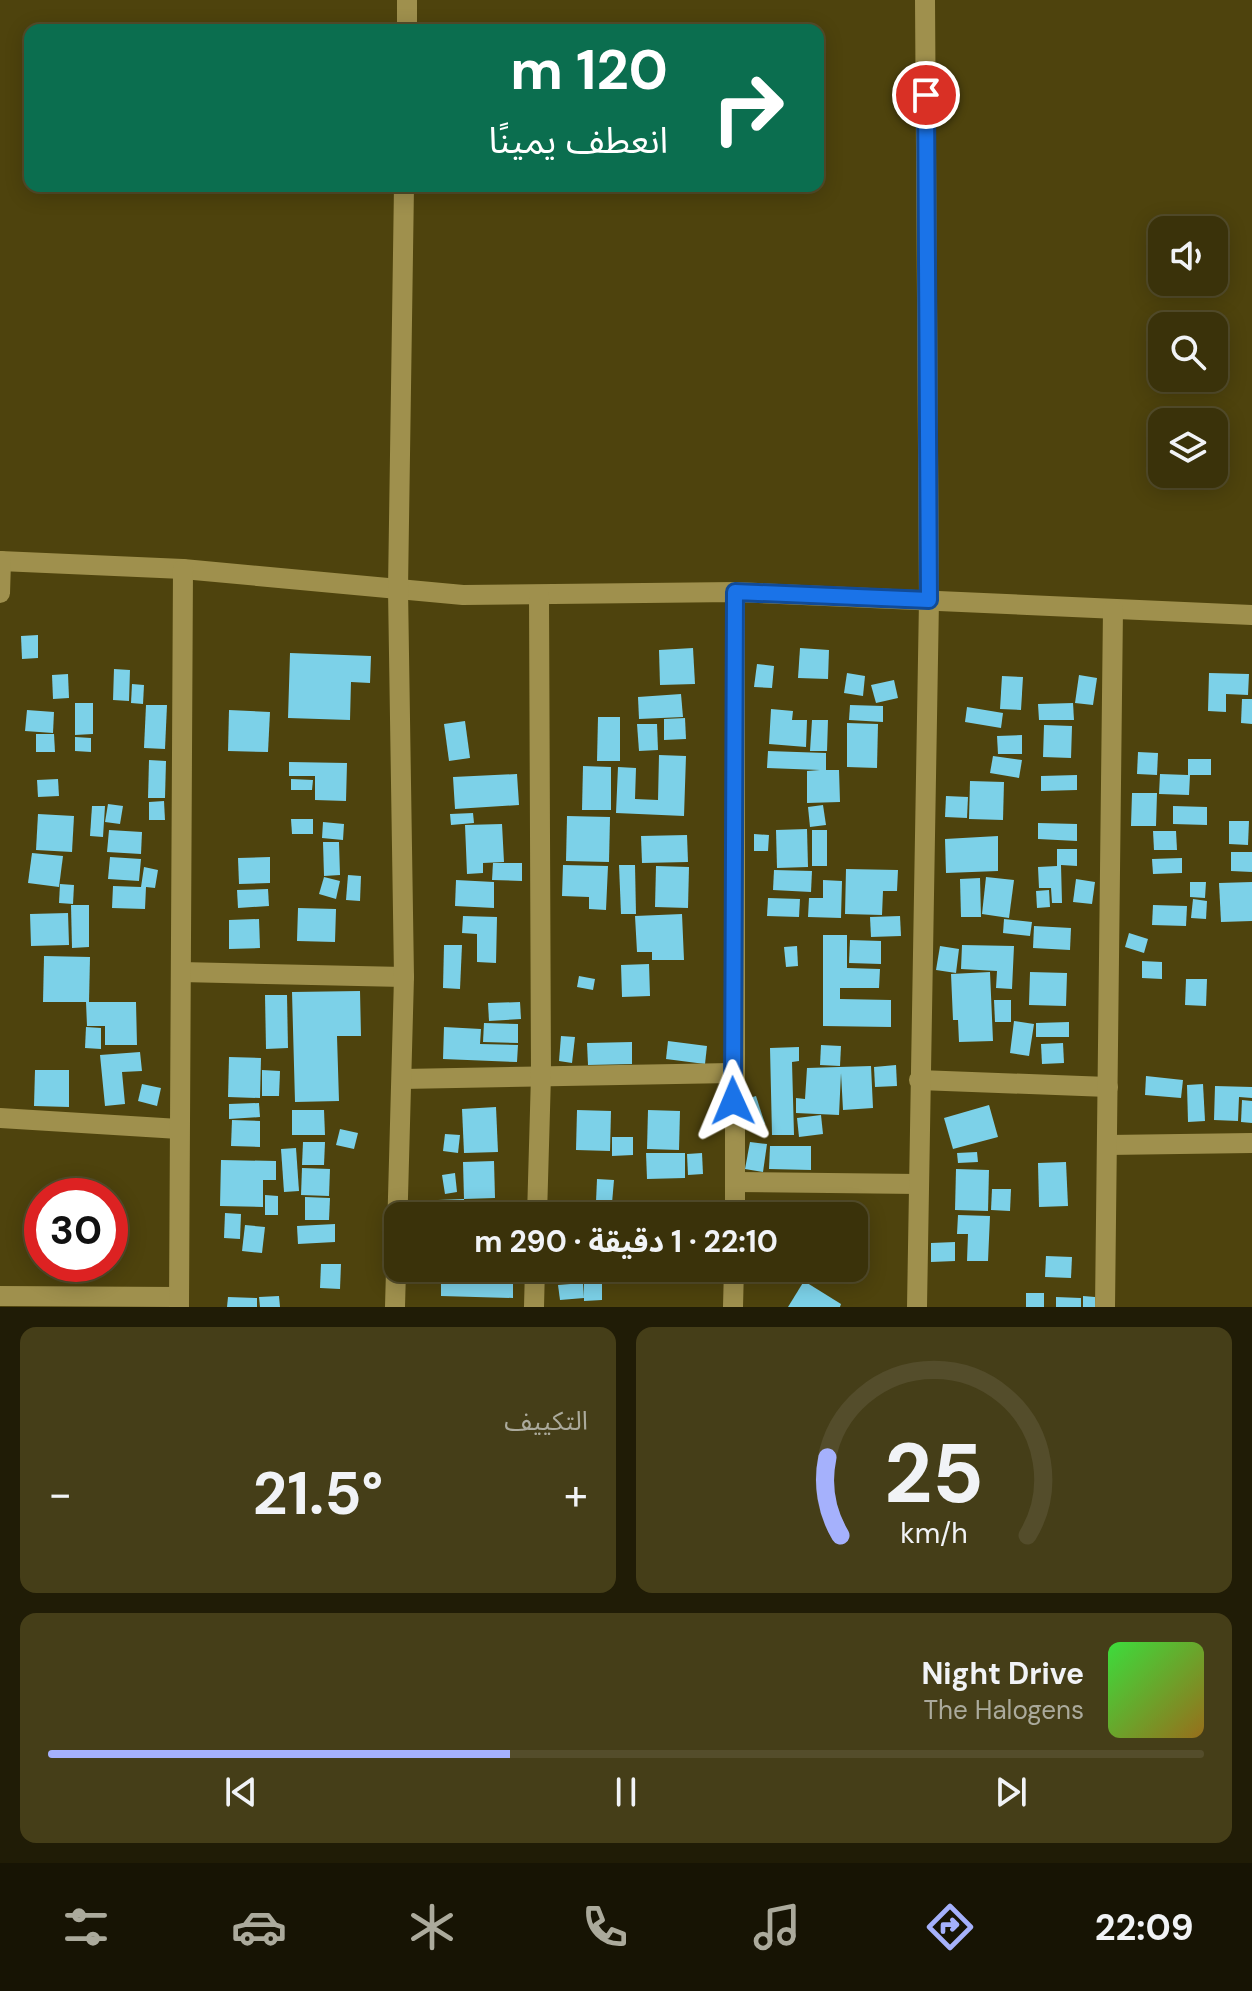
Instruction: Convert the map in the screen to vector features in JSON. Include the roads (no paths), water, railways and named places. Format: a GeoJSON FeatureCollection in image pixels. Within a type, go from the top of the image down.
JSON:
{"type":"FeatureCollection","features":[{"type":"Feature","properties":{"kind":"street"},"geometry":{"type":"LineString","coordinates":[[407,0],[407,24]]}},
{"type":"Feature","properties":{"kind":"street"},"geometry":{"type":"LineString","coordinates":[[917,1307],[929,600],[925,0]]}},
{"type":"Feature","properties":{"kind":"street"},"geometry":{"type":"LineString","coordinates":[[395,1307],[404,977],[398,589],[404,192]]}},
{"type":"Feature","properties":{"kind":"street"},"geometry":{"type":"LineString","coordinates":[[0,593],[0,561],[183,569],[453,594],[539,596],[735,592],[1252,615]]}},
{"type":"Feature","properties":{"kind":"street"},"geometry":{"type":"LineString","coordinates":[[0,1296],[179,1302],[183,569]]}},
{"type":"Feature","properties":{"kind":"street"},"geometry":{"type":"LineString","coordinates":[[735,592],[732,1073],[735,1202]]}},
{"type":"Feature","properties":{"kind":"street"},"geometry":{"type":"LineString","coordinates":[[537,1202],[541,1075],[539,596]]}},
{"type":"Feature","properties":{"kind":"street"},"geometry":{"type":"LineString","coordinates":[[1105,1307],[1113,609]]}},
{"type":"Feature","properties":{"kind":"street"},"geometry":{"type":"LineString","coordinates":[[181,972],[404,977]]}},
{"type":"Feature","properties":{"kind":"street"},"geometry":{"type":"LineString","coordinates":[[402,1079],[732,1073]]}},
{"type":"Feature","properties":{"kind":"street"},"geometry":{"type":"LineString","coordinates":[[919,1080],[1108,1087]]}},
{"type":"Feature","properties":{"kind":"street"},"geometry":{"type":"LineString","coordinates":[[0,1118],[179,1129]]}},
{"type":"Feature","properties":{"kind":"street"},"geometry":{"type":"LineString","coordinates":[[1108,1145],[1252,1143]]}},
{"type":"Feature","properties":{"kind":"street"},"geometry":{"type":"LineString","coordinates":[[735,1182],[918,1184]]}},
{"type":"Feature","properties":{"kind":"street"},"geometry":{"type":"LineString","coordinates":[[534,1307],[535,1282]]}},
{"type":"Feature","properties":{"kind":"street"},"geometry":{"type":"LineString","coordinates":[[733,1307],[734,1282]]}}]}
